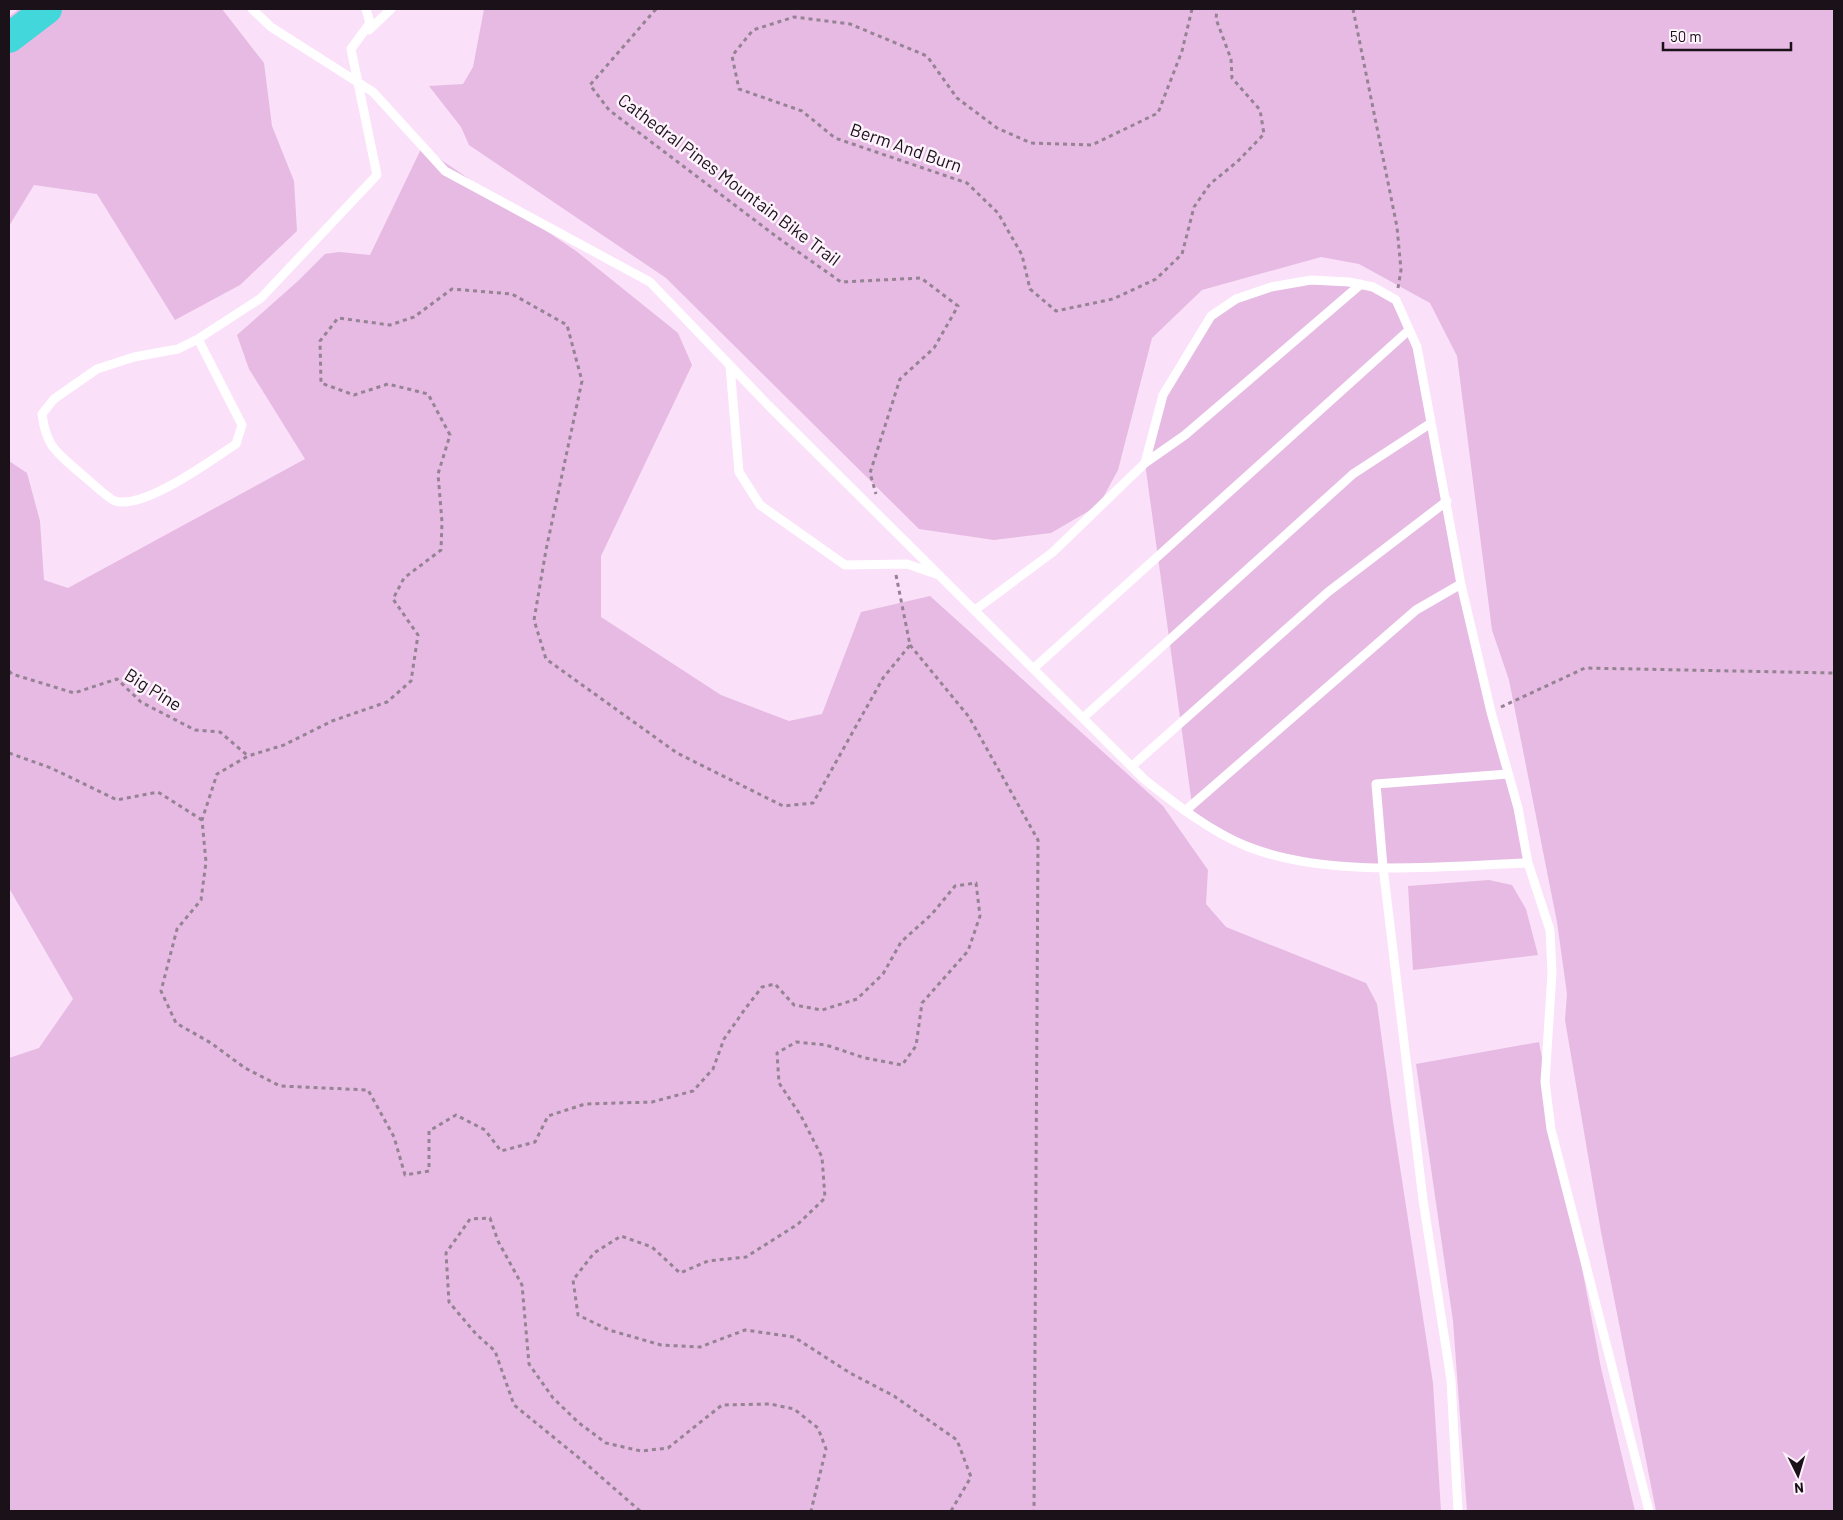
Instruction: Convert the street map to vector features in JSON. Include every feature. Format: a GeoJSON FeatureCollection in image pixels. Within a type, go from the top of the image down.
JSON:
{"type":"FeatureCollection","features":[{"type":"Feature","properties":{"kind":"lane"},"geometry":{"type":"LineString","coordinates":[[252,9],[271,27],[373,92],[445,171],[650,282],[730,366],[938,575],[1132,766],[1194,819],[1247,846],[1294,859],[1354,867],[1528,864]]}},
{"type":"Feature","properties":{"kind":"lane"},"geometry":{"type":"LineString","coordinates":[[366,9],[370,23]]}},
{"type":"Feature","properties":{"kind":"lane"},"geometry":{"type":"LineString","coordinates":[[198,339],[242,425],[236,444],[162,490],[137,501],[114,500],[58,454],[44,435],[42,414],[54,398],[97,369],[134,357],[178,348],[198,339],[261,298],[377,175],[360,84],[351,49],[370,23],[375,9]]}},
{"type":"Feature","properties":{"kind":"lane"},"geometry":{"type":"LineString","coordinates":[[358,40],[391,9]]}},
{"type":"Feature","properties":{"kind":"lane"},"geometry":{"type":"LineString","coordinates":[[1145,463],[1163,395],[1211,316],[1236,299],[1278,286],[1311,280],[1373,286],[1396,300],[1417,347],[1461,584],[1491,712],[1518,808],[1528,864],[1550,930],[1552,973],[1545,1082],[1551,1128],[1649,1511]]}},
{"type":"Feature","properties":{"kind":"lane"},"geometry":{"type":"LineString","coordinates":[[975,610],[1053,552],[1145,463],[1185,436],[1360,284]]}},
{"type":"Feature","properties":{"kind":"lane"},"geometry":{"type":"LineString","coordinates":[[1034,668],[1409,330]]}},
{"type":"Feature","properties":{"kind":"lane"},"geometry":{"type":"LineString","coordinates":[[730,366],[739,472],[760,505],[845,565],[907,564],[938,575]]}},
{"type":"Feature","properties":{"kind":"lane"},"geometry":{"type":"LineString","coordinates":[[1084,717],[1353,474],[1431,423]]}},
{"type":"Feature","properties":{"kind":"lane"},"geometry":{"type":"LineString","coordinates":[[1132,766],[1328,592],[1446,501]]}},
{"type":"Feature","properties":{"kind":"lane"},"geometry":{"type":"LineString","coordinates":[[1185,812],[1416,610],[1461,584]]}},
{"type":"Feature","properties":{"kind":"lane"},"geometry":{"type":"LineString","coordinates":[[1458,1511],[1452,1380],[1423,1200],[1383,867],[1376,784],[1508,774]]}},
{"type":"Feature","properties":{"kind":"path","name":"Cathedral Pines Mountain Bike Trail"},"geometry":{"type":"LineString","coordinates":[[656,9],[590,85],[610,110],[777,237],[841,282],[921,278],[958,306],[934,348],[900,379],[870,473],[882,519]]}},
{"type":"Feature","properties":{"kind":"path","name":"Berm And Burn"},"geometry":{"type":"LineString","coordinates":[[1192,9],[1182,51],[1158,114],[1092,145],[1031,143],[997,128],[957,98],[927,56],[850,24],[794,17],[752,30],[732,56],[739,89],[802,111],[835,138],[967,183],[998,213],[1022,254],[1030,289],[1056,311],[1113,299],[1156,278],[1182,254],[1194,206],[1210,184],[1238,161],[1264,134],[1260,110],[1232,78],[1231,59],[1216,19],[1217,9]]}},
{"type":"Feature","properties":{"kind":"path"},"geometry":{"type":"LineString","coordinates":[[1353,9],[1397,227],[1401,270],[1396,300]]}},
{"type":"Feature","properties":{"kind":"path"},"geometry":{"type":"LineString","coordinates":[[910,644],[883,678],[813,803],[783,806],[677,753],[579,685],[546,659],[534,620],[546,550],[582,381],[567,325],[512,294],[452,289],[414,317],[390,325],[338,318],[320,341],[321,383],[354,395],[388,384],[428,394],[450,435],[438,474],[442,522],[441,550],[404,578],[393,599],[418,635],[411,681],[387,702],[332,722],[284,745],[248,756],[217,774],[202,820],[206,862],[201,900],[177,929],[161,991],[176,1023],[211,1043],[245,1068],[280,1086],[368,1090],[394,1137],[405,1175],[430,1171],[429,1131],[456,1115],[485,1130],[501,1151],[535,1142],[548,1116],[585,1104],[652,1102],[694,1091],[713,1069],[724,1039],[762,987],[775,984],[794,1005],[822,1010],[857,998],[883,974],[901,942],[932,914],[955,886],[976,883],[980,916],[968,951],[922,1003],[916,1046],[902,1065],[865,1058],[826,1046],[796,1042],[777,1053],[779,1083],[801,1116],[822,1157],[825,1198],[798,1224],[746,1257],[708,1261],[680,1272],[652,1247],[621,1236],[594,1253],[573,1280],[578,1315],[609,1330],[662,1345],[700,1347],[745,1330],[794,1337],[850,1373],[894,1396],[957,1440],[971,1478],[951,1511]]}},
{"type":"Feature","properties":{"kind":"path"},"geometry":{"type":"LineString","coordinates":[[893,563],[910,644],[969,717],[1038,840],[1034,1511]]}},
{"type":"Feature","properties":{"kind":"path"},"geometry":{"type":"LineString","coordinates":[[1491,712],[1585,668],[1834,673]]}},
{"type":"Feature","properties":{"kind":"path","name":"Big Pine"},"geometry":{"type":"LineString","coordinates":[[9,671],[12,674],[74,693],[116,679],[140,702],[195,730],[220,732],[248,756]]}},
{"type":"Feature","properties":{"kind":"path"},"geometry":{"type":"LineString","coordinates":[[9,753],[51,768],[117,800],[158,792],[202,820]]}},
{"type":"Feature","properties":{"kind":"path"},"geometry":{"type":"LineString","coordinates":[[640,1511],[514,1404],[496,1351],[476,1334],[449,1302],[446,1253],[470,1219],[490,1218],[498,1241],[522,1286],[529,1364],[553,1398],[579,1423],[606,1443],[641,1451],[668,1448],[722,1405],[770,1404],[794,1409],[818,1428],[826,1449],[811,1511]]}},
{"type":"Feature","properties":{"kind":"shaded area"},"geometry":{"type":"Polygon","coordinates":[[[19,9],[222,9],[264,63],[272,126],[294,181],[297,231],[240,285],[175,320],[97,194],[34,185],[9,226],[9,17],[19,9]]]}},
{"type":"Feature","properties":{"kind":"shaded area"},"geometry":{"type":"Polygon","coordinates":[[[484,9],[1834,9],[1834,1511],[1656,1511],[1601,1232],[1565,1020],[1567,994],[1557,922],[1509,680],[1492,630],[1457,356],[1430,303],[1359,264],[1321,257],[1202,290],[1152,338],[1118,470],[1099,505],[1051,533],[994,540],[919,529],[666,278],[469,145],[461,127],[429,86],[463,84],[473,67],[484,9]]]}},
{"type":"Feature","properties":{"kind":"shaded area"},"geometry":{"type":"Polygon","coordinates":[[[422,147],[576,251],[678,333],[692,365],[601,556],[601,617],[721,695],[789,721],[822,714],[861,612],[930,596],[1163,806],[1208,870],[1206,904],[1226,927],[1366,983],[1377,1004],[1433,1383],[1441,1511],[9,1511],[9,1058],[39,1048],[73,999],[9,888],[9,461],[27,473],[40,521],[44,580],[68,588],[305,459],[249,369],[237,335],[298,281],[325,254],[339,252],[370,255],[422,147]]]}},
{"type":"Feature","properties":{"kind":"shaded area"},"geometry":{"type":"Polygon","coordinates":[[[1311,280],[1349,282],[1396,300],[1417,347],[1447,501],[1528,863],[1387,867],[1351,866],[1316,862],[1282,856],[1248,846],[1194,819],[1145,463],[1163,395],[1211,316],[1236,299],[1311,280]]]}},
{"type":"Feature","properties":{"kind":"shaded area"},"geometry":{"type":"Polygon","coordinates":[[[1489,880],[1512,885],[1526,909],[1538,955],[1413,970],[1408,886],[1489,880]]]}},
{"type":"Feature","properties":{"kind":"shaded area"},"geometry":{"type":"Polygon","coordinates":[[[1539,1042],[1601,1368],[1635,1511],[1467,1511],[1453,1321],[1416,1064],[1539,1042]]]}},
{"type":"Feature","properties":{"kind":"waterway"},"geometry":{"type":"LineString","coordinates":[[9,38],[47,9]]}}]}
